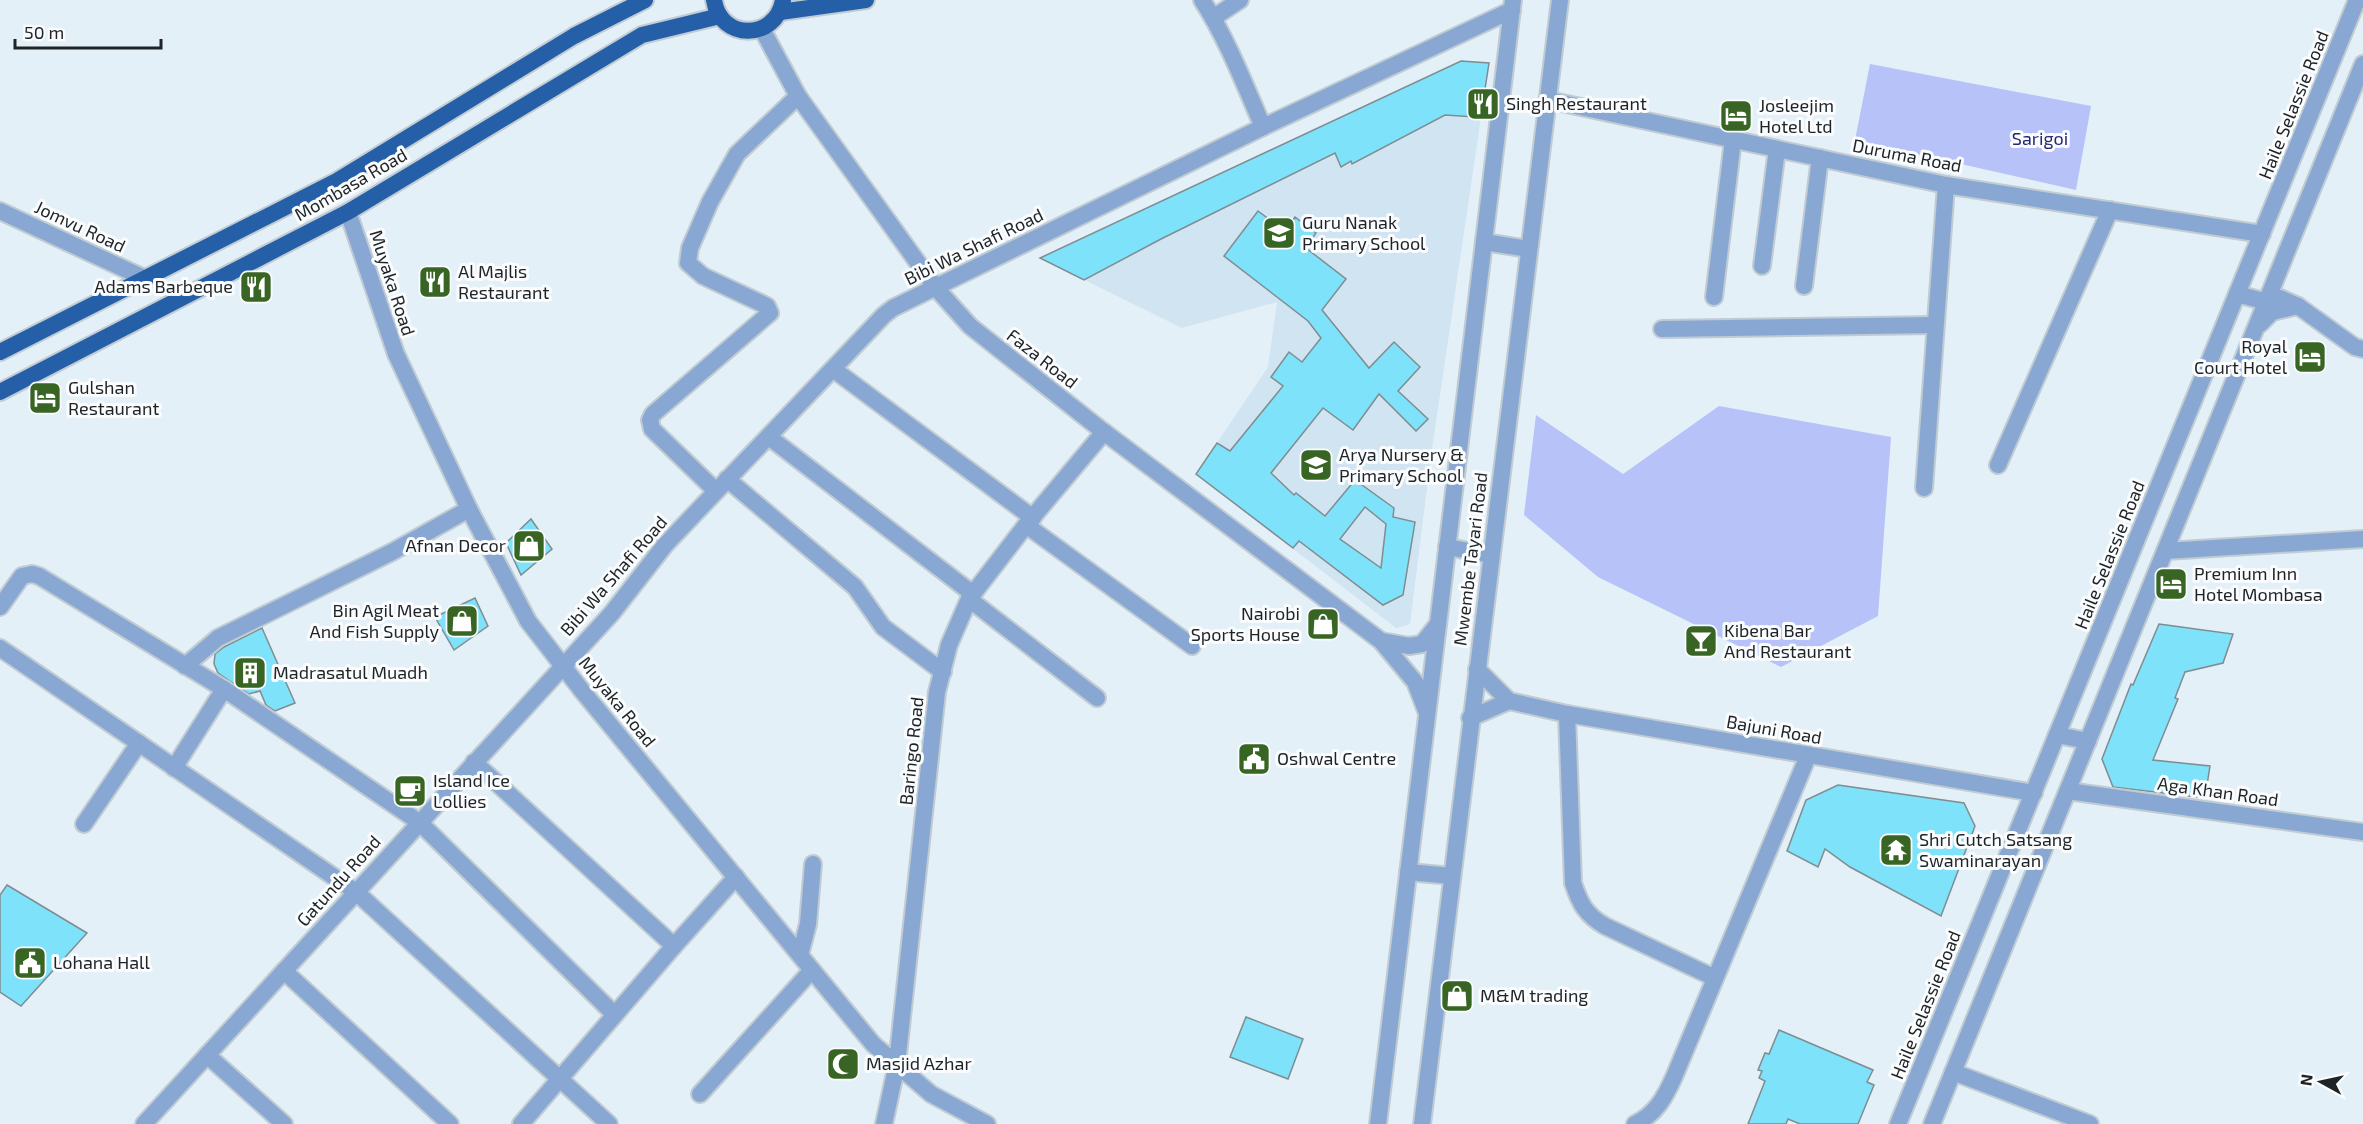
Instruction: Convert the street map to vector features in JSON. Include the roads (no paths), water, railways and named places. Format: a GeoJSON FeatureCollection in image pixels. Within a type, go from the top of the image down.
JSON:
{"type":"FeatureCollection","features":[{"type":"Feature","properties":{"kind":"highway","name":"Mombasa Road"},"geometry":{"type":"LineString","coordinates":[[0,352],[335,182],[574,36],[645,0]]}},
{"type":"Feature","properties":{"kind":"highway"},"geometry":{"type":"LineString","coordinates":[[717,8],[728,25],[738,30],[750,31],[762,29],[775,19],[782,6],[866,0]]}},
{"type":"Feature","properties":{"kind":"highway","name":"Mombasa Road"},"geometry":{"type":"LineString","coordinates":[[0,392],[348,212],[642,35],[717,8]]}},
{"type":"Feature","properties":{"kind":"street"},"geometry":{"type":"LineString","coordinates":[[1202,0],[1213,18],[1263,127]]}},
{"type":"Feature","properties":{"kind":"street"},"geometry":{"type":"LineString","coordinates":[[1213,18],[1240,0]]}},
{"type":"Feature","properties":{"kind":"street","name":"Mwembe Tayari Road"},"geometry":{"type":"LineString","coordinates":[[1422,1124],[1470,718],[1560,0]]}},
{"type":"Feature","properties":{"kind":"street","name":"Haile Selassie Road"},"geometry":{"type":"LineString","coordinates":[[1898,1124],[2357,0]]}},
{"type":"Feature","properties":{"kind":"street","name":"Mwembe Tayari Road"},"geometry":{"type":"LineString","coordinates":[[1378,1124],[1512,5]]}},
{"type":"Feature","properties":{"kind":"street","name":"Bibi Wa Shafi Road"},"geometry":{"type":"LineString","coordinates":[[563,665],[612,613],[665,545],[884,315],[1512,5]]}},
{"type":"Feature","properties":{"kind":"street","name":"Faza Road"},"geometry":{"type":"LineString","coordinates":[[762,29],[798,96],[936,288],[970,326],[1104,432],[1381,641],[1415,682],[1427,713]]}},
{"type":"Feature","properties":{"kind":"street"},"geometry":{"type":"LineString","coordinates":[[1932,1124],[2363,64]]}},
{"type":"Feature","properties":{"kind":"street"},"geometry":{"type":"LineString","coordinates":[[798,96],[737,154],[710,202],[690,248],[688,263],[703,276],[767,306],[770,310],[769,316],[653,414],[650,420],[652,429],[721,485],[855,587],[883,627],[942,672]]}},
{"type":"Feature","properties":{"kind":"street","name":"Duruma Road"},"geometry":{"type":"LineString","coordinates":[[1548,100],[1946,185],[2262,234]]}},
{"type":"Feature","properties":{"kind":"street"},"geometry":{"type":"LineString","coordinates":[[1714,297],[1733,140]]}},
{"type":"Feature","properties":{"kind":"street"},"geometry":{"type":"LineString","coordinates":[[1762,266],[1777,149]]}},
{"type":"Feature","properties":{"kind":"street"},"geometry":{"type":"LineString","coordinates":[[1804,286],[1820,158]]}},
{"type":"Feature","properties":{"kind":"street"},"geometry":{"type":"LineString","coordinates":[[1924,489],[1946,185]]}},
{"type":"Feature","properties":{"kind":"street"},"geometry":{"type":"LineString","coordinates":[[1998,465],[2110,210]]}},
{"type":"Feature","properties":{"kind":"street","name":"Jomvu Road"},"geometry":{"type":"LineString","coordinates":[[0,211],[144,278]]}},
{"type":"Feature","properties":{"kind":"street","name":"Muyaka Road"},"geometry":{"type":"LineString","coordinates":[[348,212],[396,354],[469,509],[528,621],[873,1044],[932,1094],[987,1124]]}},
{"type":"Feature","properties":{"kind":"street"},"geometry":{"type":"LineString","coordinates":[[1484,242],[1529,249]]}},
{"type":"Feature","properties":{"kind":"street"},"geometry":{"type":"LineString","coordinates":[[2237,294],[2267,302],[2280,298],[2298,306],[2355,347],[2363,349]]}},
{"type":"Feature","properties":{"kind":"street"},"geometry":{"type":"LineString","coordinates":[[2256,327],[2272,312],[2298,306]]}},
{"type":"Feature","properties":{"kind":"street"},"geometry":{"type":"LineString","coordinates":[[1662,329],[1935,325]]}},
{"type":"Feature","properties":{"kind":"street"},"geometry":{"type":"LineString","coordinates":[[833,369],[1192,646]]}},
{"type":"Feature","properties":{"kind":"street","name":"Baringo Road"},"geometry":{"type":"LineString","coordinates":[[884,1124],[897,1064],[938,692],[949,645],[971,596],[1104,432]]}},
{"type":"Feature","properties":{"kind":"street"},"geometry":{"type":"LineString","coordinates":[[769,437],[1097,698]]}},
{"type":"Feature","properties":{"kind":"street"},"geometry":{"type":"LineString","coordinates":[[185,666],[218,638],[392,552],[469,509]]}},
{"type":"Feature","properties":{"kind":"street"},"geometry":{"type":"LineString","coordinates":[[2165,551],[2363,539]]}},
{"type":"Feature","properties":{"kind":"street"},"geometry":{"type":"LineString","coordinates":[[1447,547],[1491,555]]}},
{"type":"Feature","properties":{"kind":"street"},"geometry":{"type":"LineString","coordinates":[[0,607],[21,576],[32,574],[39,576],[224,690],[420,822],[615,1014]]}},
{"type":"Feature","properties":{"kind":"street"},"geometry":{"type":"LineString","coordinates":[[1381,641],[1403,645],[1422,644],[1438,624]]}},
{"type":"Feature","properties":{"kind":"street"},"geometry":{"type":"LineString","coordinates":[[0,648],[356,892],[609,1124]]}},
{"type":"Feature","properties":{"kind":"street","name":"Gatundu Road"},"geometry":{"type":"LineString","coordinates":[[144,1124],[563,665]]}},
{"type":"Feature","properties":{"kind":"street"},"geometry":{"type":"LineString","coordinates":[[1470,718],[1509,701],[1477,669]]}},
{"type":"Feature","properties":{"kind":"street"},"geometry":{"type":"LineString","coordinates":[[174,768],[224,690]]}},
{"type":"Feature","properties":{"kind":"street","name":"Bajuni Road"},"geometry":{"type":"LineString","coordinates":[[1509,701],[1567,714],[2034,793]]}},
{"type":"Feature","properties":{"kind":"street"},"geometry":{"type":"LineString","coordinates":[[1567,714],[1573,883],[1580,904],[1591,918],[1605,927],[1715,978]]}},
{"type":"Feature","properties":{"kind":"street"},"geometry":{"type":"LineString","coordinates":[[2057,735],[2088,741]]}},
{"type":"Feature","properties":{"kind":"street"},"geometry":{"type":"LineString","coordinates":[[84,824],[139,743]]}},
{"type":"Feature","properties":{"kind":"street"},"geometry":{"type":"LineString","coordinates":[[1635,1124],[1653,1112],[1663,1101],[1808,756]]}},
{"type":"Feature","properties":{"kind":"street"},"geometry":{"type":"LineString","coordinates":[[474,762],[674,946]]}},
{"type":"Feature","properties":{"kind":"street","name":"Aga Khan Road"},"geometry":{"type":"LineString","coordinates":[[2068,791],[2363,832]]}},
{"type":"Feature","properties":{"kind":"street"},"geometry":{"type":"LineString","coordinates":[[800,955],[808,924],[813,864]]}},
{"type":"Feature","properties":{"kind":"street"},"geometry":{"type":"LineString","coordinates":[[1408,872],[1452,876]]}},
{"type":"Feature","properties":{"kind":"street"},"geometry":{"type":"LineString","coordinates":[[521,1124],[736,877]]}},
{"type":"Feature","properties":{"kind":"street"},"geometry":{"type":"LineString","coordinates":[[784,936],[808,924]]}},
{"type":"Feature","properties":{"kind":"street"},"geometry":{"type":"LineString","coordinates":[[700,1094],[812,970]]}},
{"type":"Feature","properties":{"kind":"street"},"geometry":{"type":"LineString","coordinates":[[284,971],[450,1124]]}},
{"type":"Feature","properties":{"kind":"street"},"geometry":{"type":"LineString","coordinates":[[207,1055],[284,1124]]}},
{"type":"Feature","properties":{"kind":"street"},"geometry":{"type":"LineString","coordinates":[[1953,1072],[2090,1124]]}},
{"type":"Feature","properties":{"kind":"place","name":"Singh Restaurant"},"geometry":{"type":"Point","coordinates":[1483,104]}},
{"type":"Feature","properties":{"kind":"place","name":"Josleejim Hotel Ltd"},"geometry":{"type":"Point","coordinates":[1736,116]}},
{"type":"Feature","properties":{"kind":"place","name":"Guru Nanak Primary School"},"geometry":{"type":"Point","coordinates":[1279,233]}},
{"type":"Feature","properties":{"kind":"place","name":"Al Majlis Restaurant"},"geometry":{"type":"Point","coordinates":[435,282]}},
{"type":"Feature","properties":{"kind":"place","name":"Adams Barbeque"},"geometry":{"type":"Point","coordinates":[256,287]}},
{"type":"Feature","properties":{"kind":"place","name":"Royal Court Hotel"},"geometry":{"type":"Point","coordinates":[2310,357]}},
{"type":"Feature","properties":{"kind":"place","name":"Gulshan Restaurant"},"geometry":{"type":"Point","coordinates":[45,398]}},
{"type":"Feature","properties":{"kind":"place","name":"Arya Nursery & Primary School"},"geometry":{"type":"Point","coordinates":[1316,465]}},
{"type":"Feature","properties":{"kind":"place","name":"Afnan Decor"},"geometry":{"type":"Point","coordinates":[529,546]}},
{"type":"Feature","properties":{"kind":"place","name":"Premium Inn Hotel Mombasa"},"geometry":{"type":"Point","coordinates":[2171,584]}},
{"type":"Feature","properties":{"kind":"place","name":"Bin Agil Meat And Fish Supply"},"geometry":{"type":"Point","coordinates":[462,621]}},
{"type":"Feature","properties":{"kind":"place","name":"Nairobi Sports House"},"geometry":{"type":"Point","coordinates":[1323,624]}},
{"type":"Feature","properties":{"kind":"place","name":"Kibena Bar And Restaurant"},"geometry":{"type":"Point","coordinates":[1701,641]}},
{"type":"Feature","properties":{"kind":"place","name":"Madrasatul Muadh"},"geometry":{"type":"Point","coordinates":[250,673]}},
{"type":"Feature","properties":{"kind":"place","name":"Oshwal Centre"},"geometry":{"type":"Point","coordinates":[1254,759]}},
{"type":"Feature","properties":{"kind":"place","name":"Island Ice Lollies"},"geometry":{"type":"Point","coordinates":[410,791]}},
{"type":"Feature","properties":{"kind":"place","name":"Shri Cutch Satsang Swaminarayan"},"geometry":{"type":"Point","coordinates":[1896,850]}},
{"type":"Feature","properties":{"kind":"place","name":"Lohana Hall"},"geometry":{"type":"Point","coordinates":[30,963]}},
{"type":"Feature","properties":{"kind":"place","name":"M&M trading"},"geometry":{"type":"Point","coordinates":[1457,996]}},
{"type":"Feature","properties":{"kind":"place","name":"Masjid Azhar"},"geometry":{"type":"Point","coordinates":[843,1064]}},
{"type":"Feature","properties":{"kind":"park label","name":"Sarigoi"},"geometry":{"type":"Point","coordinates":[2040,139]}}]}
